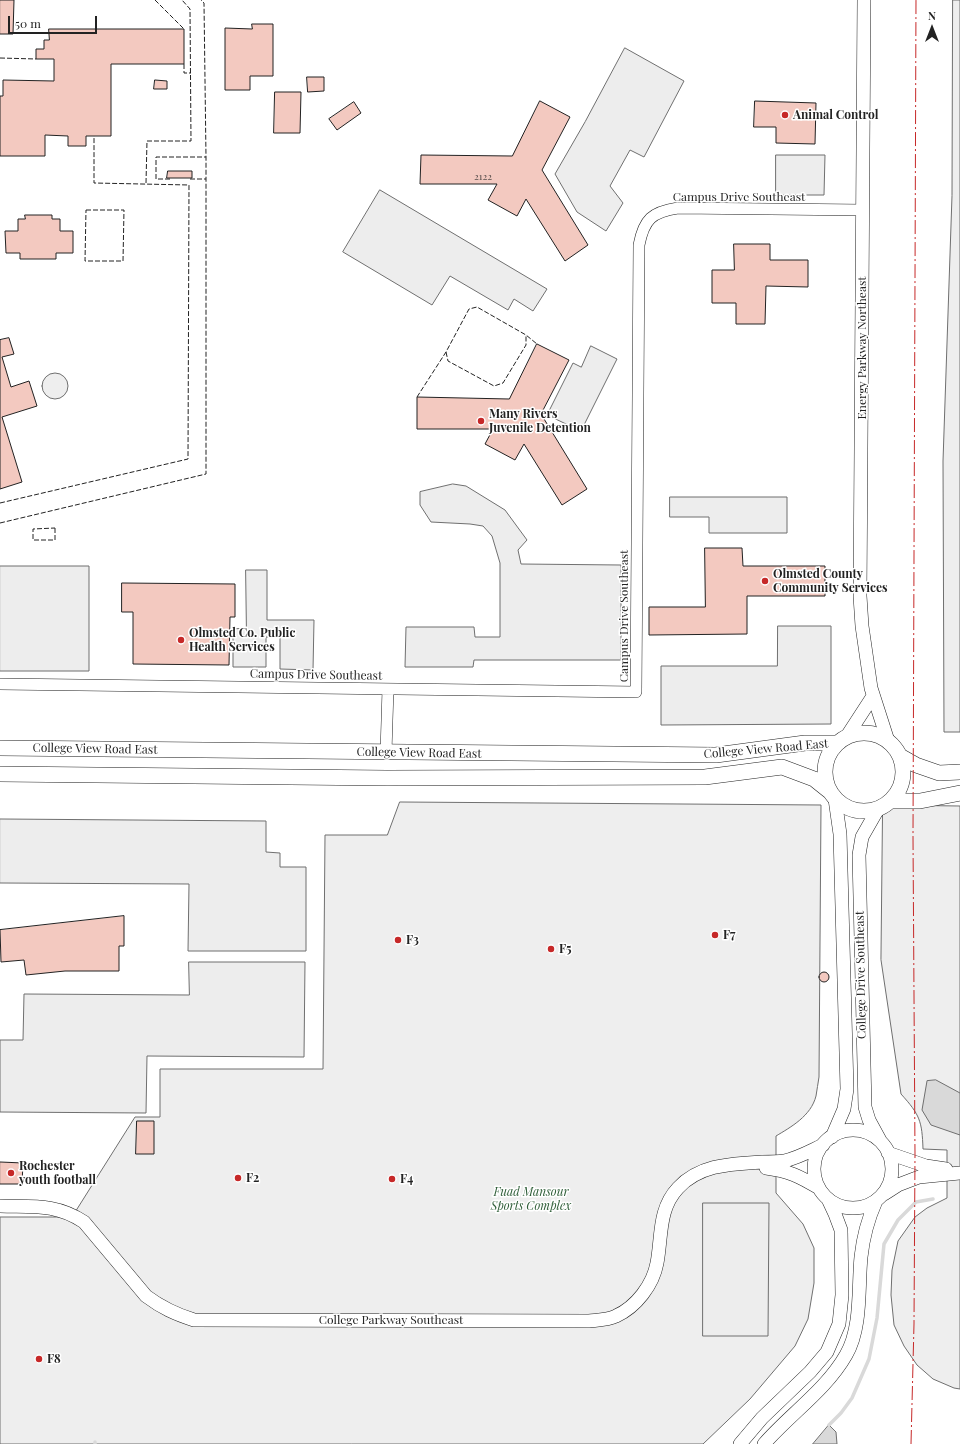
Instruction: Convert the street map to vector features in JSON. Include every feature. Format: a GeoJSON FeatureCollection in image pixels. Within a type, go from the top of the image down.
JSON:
{"type":"FeatureCollection","features":[{"type":"Feature","properties":{"kind":"main road"},"geometry":{"type":"LineString","coordinates":[[884,805],[898,792],[902,780],[903,768],[900,756],[895,748],[888,741],[875,734],[861,732],[842,739],[827,757],[824,765],[826,783],[832,795],[844,806],[855,810],[867,811],[884,805],[920,801],[960,793]]}},
{"type":"Feature","properties":{"kind":"main road","name":"College View Road East"},"geometry":{"type":"LineString","coordinates":[[0,748],[716,755],[842,739]]}},
{"type":"Feature","properties":{"kind":"main road"},"geometry":{"type":"LineString","coordinates":[[900,756],[916,765],[939,773],[960,772]]}},
{"type":"Feature","properties":{"kind":"main road","name":"College View Road East"},"geometry":{"type":"LineString","coordinates":[[0,774],[387,778],[705,777],[782,767],[814,779],[832,795]]}},
{"type":"Feature","properties":{"kind":"street","name":"Energy Parkway Northeast"},"geometry":{"type":"LineString","coordinates":[[864,0],[860,596],[862,626],[871,688],[888,741]]}},
{"type":"Feature","properties":{"kind":"street","name":"Campus Drive Southeast"},"geometry":{"type":"LineString","coordinates":[[0,684],[636,692],[639,245],[643,228],[652,216],[664,210],[678,208],[863,210]]}},
{"type":"Feature","properties":{"kind":"street"},"geometry":{"type":"LineString","coordinates":[[386,752],[388,689]]}},
{"type":"Feature","properties":{"kind":"street"},"geometry":{"type":"LineString","coordinates":[[842,739],[873,696]]}},
{"type":"Feature","properties":{"kind":"street","name":"College Drive Southeast"},"geometry":{"type":"LineString","coordinates":[[827,1141],[844,1110],[847,1089],[840,834],[832,795]]}},
{"type":"Feature","properties":{"kind":"street","name":"College Drive Southeast"},"geometry":{"type":"LineString","coordinates":[[884,805],[862,837],[859,855],[865,1106],[869,1120],[885,1147]]}},
{"type":"Feature","properties":{"kind":"street"},"geometry":{"type":"LineString","coordinates":[[740,1444],[762,1418],[810,1372],[826,1352],[839,1324],[842,1294],[841,1230],[828,1199],[819,1188],[815,1180],[814,1165],[816,1158],[827,1141],[844,1132],[857,1131],[870,1134],[885,1147],[926,1166],[960,1172]]}},
{"type":"Feature","properties":{"kind":"street","name":"College Parkway Southeast"},"geometry":{"type":"LineString","coordinates":[[0,1206],[48,1207],[60,1209],[74,1215],[84,1222],[146,1296],[158,1305],[173,1313],[194,1320],[604,1320],[616,1316],[627,1309],[641,1297],[652,1280],[657,1264],[661,1220],[667,1204],[677,1188],[691,1177],[710,1168],[732,1164],[783,1161],[802,1155],[827,1141]]}},
{"type":"Feature","properties":{"kind":"street"},"geometry":{"type":"LineString","coordinates":[[764,1444],[832,1376],[847,1354],[856,1329],[861,1257],[865,1232],[880,1197],[890,1182],[892,1176],[892,1168],[885,1147]]}},
{"type":"Feature","properties":{"kind":"street","name":"College Parkway Southeast"},"geometry":{"type":"LineString","coordinates":[[732,1164],[784,1171],[800,1176],[819,1188]]}},
{"type":"Feature","properties":{"kind":"street"},"geometry":{"type":"LineString","coordinates":[[828,1199],[841,1206],[854,1208],[863,1207],[898,1185],[919,1177],[960,1172]]}},
{"type":"Feature","properties":{"kind":"green space"},"geometry":{"type":"Polygon","coordinates":[[[953,0],[960,0],[960,732],[944,732],[943,461],[952,196],[953,0]]]}},
{"type":"Feature","properties":{"kind":"green space"},"geometry":{"type":"Polygon","coordinates":[[[55,373],[64,377],[68,386],[64,395],[55,399],[46,395],[42,386],[46,377],[55,373]]]}},
{"type":"Feature","properties":{"kind":"green space","name":"Fuad Mansour Sports Complex"},"geometry":{"type":"Polygon","coordinates":[[[400,802],[821,805],[819,1077],[816,1096],[810,1109],[800,1120],[776,1136],[776,1193],[803,1224],[814,1248],[814,1283],[808,1319],[795,1346],[750,1399],[703,1444],[0,1444],[0,1217],[72,1217],[135,1117],[160,1117],[160,1069],[323,1069],[325,835],[387,835],[400,802]]]}},
{"type":"Feature","properties":{"kind":"green space"},"geometry":{"type":"Polygon","coordinates":[[[883,805],[960,806],[960,1389],[933,1379],[917,1365],[904,1346],[894,1325],[891,1295],[892,1270],[898,1241],[915,1217],[927,1208],[947,1198],[947,1150],[923,1149],[922,1132],[919,1119],[901,1094],[881,960],[883,805]]]}},
{"type":"Feature","properties":{"kind":"shaded area"},"geometry":{"type":"Polygon","coordinates":[[[625,48],[684,81],[644,157],[630,150],[610,186],[623,203],[606,231],[577,212],[555,174],[625,48]]]}},
{"type":"Feature","properties":{"kind":"shaded area"},"geometry":{"type":"Polygon","coordinates":[[[776,155],[825,155],[824,195],[776,195],[776,155]]]}},
{"type":"Feature","properties":{"kind":"shaded area"},"geometry":{"type":"Polygon","coordinates":[[[380,190],[547,289],[533,311],[514,299],[508,310],[450,276],[432,305],[343,252],[380,190]]]}},
{"type":"Feature","properties":{"kind":"shaded area"},"geometry":{"type":"Polygon","coordinates":[[[591,346],[617,359],[581,431],[547,415],[573,363],[581,367],[591,346]]]}},
{"type":"Feature","properties":{"kind":"shaded area"},"geometry":{"type":"Polygon","coordinates":[[[453,484],[466,486],[505,510],[527,540],[518,550],[521,564],[621,565],[621,660],[474,660],[473,667],[405,667],[406,627],[474,627],[475,637],[500,637],[500,563],[492,536],[483,526],[431,522],[420,505],[420,492],[453,484]]]}},
{"type":"Feature","properties":{"kind":"shaded area"},"geometry":{"type":"Polygon","coordinates":[[[670,497],[787,497],[787,533],[709,533],[709,517],[670,517],[670,497]]]}},
{"type":"Feature","properties":{"kind":"shaded area"},"geometry":{"type":"Polygon","coordinates":[[[0,566],[89,566],[89,671],[0,671],[0,566]]]}},
{"type":"Feature","properties":{"kind":"shaded area"},"geometry":{"type":"Polygon","coordinates":[[[246,570],[267,570],[267,620],[314,620],[313,670],[280,669],[280,637],[266,637],[266,667],[233,667],[233,629],[246,628],[246,570]]]}},
{"type":"Feature","properties":{"kind":"shaded area"},"geometry":{"type":"Polygon","coordinates":[[[778,626],[831,626],[831,724],[661,725],[661,666],[777,666],[778,626]]]}},
{"type":"Feature","properties":{"kind":"shaded area"},"geometry":{"type":"Polygon","coordinates":[[[0,819],[266,821],[266,852],[280,853],[280,867],[306,867],[306,951],[188,951],[189,884],[0,883],[0,819]]]}},
{"type":"Feature","properties":{"kind":"shaded area"},"geometry":{"type":"Polygon","coordinates":[[[189,962],[305,962],[304,1057],[147,1056],[146,1113],[0,1112],[0,1040],[23,1040],[24,994],[189,995],[189,962]]]}},
{"type":"Feature","properties":{"kind":"shaded area"},"geometry":{"type":"Polygon","coordinates":[[[936,1080],[960,1093],[960,1135],[931,1125],[922,1110],[927,1081],[936,1080]]]}},
{"type":"Feature","properties":{"kind":"shaded area"},"geometry":{"type":"Polygon","coordinates":[[[703,1203],[769,1203],[768,1336],[703,1336],[703,1203]]]}},
{"type":"Feature","properties":{"kind":"shaded area"},"geometry":{"type":"Polygon","coordinates":[[[829,1425],[836,1432],[837,1444],[813,1444],[829,1425]]]}},
{"type":"Feature","properties":{"kind":"building"},"geometry":{"type":"Polygon","coordinates":[[[0,0],[14,0],[13,34],[0,34],[0,0]]]}},
{"type":"Feature","properties":{"kind":"building"},"geometry":{"type":"Polygon","coordinates":[[[252,24],[273,24],[273,76],[250,76],[250,90],[225,90],[225,28],[252,29],[252,24]]]}},
{"type":"Feature","properties":{"kind":"building"},"geometry":{"type":"Polygon","coordinates":[[[49,29],[184,29],[184,64],[111,64],[111,136],[86,136],[86,146],[68,146],[68,136],[45,135],[45,156],[0,156],[0,96],[3,96],[3,80],[54,81],[54,59],[36,59],[36,49],[44,49],[44,40],[49,40],[49,29]]]}},
{"type":"Feature","properties":{"kind":"building"},"geometry":{"type":"Polygon","coordinates":[[[307,77],[324,77],[324,91],[308,92],[307,77]]]}},
{"type":"Feature","properties":{"kind":"building"},"geometry":{"type":"Polygon","coordinates":[[[155,80],[167,81],[167,89],[154,89],[155,80]]]}},
{"type":"Feature","properties":{"kind":"building"},"geometry":{"type":"Polygon","coordinates":[[[275,92],[301,92],[300,133],[274,133],[275,92]]]}},
{"type":"Feature","properties":{"kind":"building"},"geometry":{"type":"Polygon","coordinates":[[[540,101],[570,117],[542,170],[588,245],[565,261],[526,199],[517,216],[488,200],[497,184],[420,184],[421,155],[512,156],[540,101]]]}},
{"type":"Feature","properties":{"kind":"building","name":"Animal Control"},"geometry":{"type":"Polygon","coordinates":[[[755,101],[816,103],[815,144],[776,143],[776,127],[754,127],[755,101]]]}},
{"type":"Feature","properties":{"kind":"building"},"geometry":{"type":"Polygon","coordinates":[[[354,102],[361,113],[337,130],[329,119],[354,102]]]}},
{"type":"Feature","properties":{"kind":"building"},"geometry":{"type":"Polygon","coordinates":[[[168,171],[192,171],[192,178],[167,178],[168,171]]]}},
{"type":"Feature","properties":{"kind":"building"},"geometry":{"type":"Polygon","coordinates":[[[25,215],[52,215],[52,219],[60,219],[60,231],[73,231],[73,253],[56,253],[56,259],[20,259],[20,253],[6,253],[5,231],[18,231],[18,219],[25,219],[25,215]]]}},
{"type":"Feature","properties":{"kind":"building"},"geometry":{"type":"Polygon","coordinates":[[[734,244],[770,244],[770,260],[808,260],[808,287],[766,286],[765,324],[736,324],[736,303],[712,303],[712,270],[734,270],[734,244]]]}},
{"type":"Feature","properties":{"kind":"building"},"geometry":{"type":"Polygon","coordinates":[[[9,338],[14,354],[2,357],[11,387],[29,381],[37,406],[2,417],[22,482],[0,489],[0,340],[9,338]]]}},
{"type":"Feature","properties":{"kind":"building","name":"Many Rivers Juvenile Detention"},"geometry":{"type":"Polygon","coordinates":[[[537,344],[569,360],[541,414],[587,489],[562,505],[524,444],[515,460],[485,444],[493,429],[417,429],[417,397],[509,399],[537,344]]]}},
{"type":"Feature","properties":{"kind":"building","name":"Olmsted County Community Services"},"geometry":{"type":"Polygon","coordinates":[[[705,548],[742,548],[743,566],[825,566],[825,596],[747,596],[747,634],[649,635],[649,607],[705,607],[705,548]]]}},
{"type":"Feature","properties":{"kind":"building","name":"Olmsted Co. Public Health Services"},"geometry":{"type":"Polygon","coordinates":[[[122,583],[235,584],[235,617],[230,617],[229,665],[133,664],[133,612],[122,612],[122,583]]]}},
{"type":"Feature","properties":{"kind":"building"},"geometry":{"type":"Polygon","coordinates":[[[124,916],[124,946],[119,946],[119,971],[65,971],[26,975],[24,960],[1,962],[0,930],[124,916]]]}},
{"type":"Feature","properties":{"kind":"building"},"geometry":{"type":"Polygon","coordinates":[[[822,972],[826,972],[828,973],[828,981],[822,982],[819,979],[819,975],[822,972]]]}},
{"type":"Feature","properties":{"kind":"building"},"geometry":{"type":"Polygon","coordinates":[[[137,1121],[154,1121],[154,1154],[136,1154],[137,1121]]]}},
{"type":"Feature","properties":{"kind":"building","name":"Rochester youth football"},"geometry":{"type":"Polygon","coordinates":[[[0,1162],[23,1163],[22,1184],[0,1184],[0,1162]]]}},
{"type":"Feature","properties":{"kind":"waterway"},"geometry":{"type":"LineString","coordinates":[[829,1425],[841,1413],[852,1398],[869,1359],[877,1318],[884,1244],[898,1220],[916,1202],[933,1199]]}},
{"type":"Feature","properties":{"kind":"fence"},"geometry":{"type":"LineString","coordinates":[[155,0],[184,29]]}},
{"type":"Feature","properties":{"kind":"fence"},"geometry":{"type":"LineString","coordinates":[[146,183],[147,141],[191,141],[190,9],[182,0]]}},
{"type":"Feature","properties":{"kind":"fence"},"geometry":{"type":"LineString","coordinates":[[0,523],[206,474],[206,157],[204,3],[201,0]]}},
{"type":"Feature","properties":{"kind":"fence"},"geometry":{"type":"LineString","coordinates":[[0,58],[36,59]]}},
{"type":"Feature","properties":{"kind":"fence"},"geometry":{"type":"LineString","coordinates":[[184,64],[184,73],[191,73]]}},
{"type":"Feature","properties":{"kind":"fence"},"geometry":{"type":"LineString","coordinates":[[0,503],[188,459],[189,185],[94,183],[94,136]]}},
{"type":"Feature","properties":{"kind":"fence"},"geometry":{"type":"LineString","coordinates":[[170,179],[156,179],[156,157],[206,157]]}},
{"type":"Feature","properties":{"kind":"fence"},"geometry":{"type":"LineString","coordinates":[[190,179],[206,179]]}},
{"type":"Feature","properties":{"kind":"fence"},"geometry":{"type":"LineString","coordinates":[[86,210],[124,210],[123,261],[85,261],[86,210]]}},
{"type":"Feature","properties":{"kind":"fence"},"geometry":{"type":"LineString","coordinates":[[417,397],[446,352],[469,309],[477,307],[526,335],[537,344]]}},
{"type":"Feature","properties":{"kind":"fence"},"geometry":{"type":"LineString","coordinates":[[446,352],[448,361],[494,386],[503,383],[526,345],[526,335]]}},
{"type":"Feature","properties":{"kind":"fence"},"geometry":{"type":"LineString","coordinates":[[55,528],[55,540],[33,540],[33,529],[55,528]]}},
{"type":"Feature","properties":{"kind":"power"},"geometry":{"type":"LineString","coordinates":[[911,1444],[914,1324],[915,1154],[913,836],[916,0]]}},
{"type":"Feature","properties":{"kind":"place","name":"Animal Control"},"geometry":{"type":"Point","coordinates":[785,115]}},
{"type":"Feature","properties":{"kind":"place","name":"Many Rivers Juvenile Detention"},"geometry":{"type":"Point","coordinates":[481,421]}},
{"type":"Feature","properties":{"kind":"place","name":"Olmsted County Community Services"},"geometry":{"type":"Point","coordinates":[765,581]}},
{"type":"Feature","properties":{"kind":"place","name":"Olmsted Co. Public Health Services"},"geometry":{"type":"Point","coordinates":[181,640]}},
{"type":"Feature","properties":{"kind":"place","name":"F7"},"geometry":{"type":"Point","coordinates":[715,935]}},
{"type":"Feature","properties":{"kind":"place","name":"F3"},"geometry":{"type":"Point","coordinates":[398,940]}},
{"type":"Feature","properties":{"kind":"place","name":"F5"},"geometry":{"type":"Point","coordinates":[551,949]}},
{"type":"Feature","properties":{"kind":"place","name":"Rochester youth football"},"geometry":{"type":"Point","coordinates":[11,1173]}},
{"type":"Feature","properties":{"kind":"place","name":"F2"},"geometry":{"type":"Point","coordinates":[238,1178]}},
{"type":"Feature","properties":{"kind":"place","name":"F4"},"geometry":{"type":"Point","coordinates":[392,1179]}},
{"type":"Feature","properties":{"kind":"place","name":"F8"},"geometry":{"type":"Point","coordinates":[39,1359]}}]}
